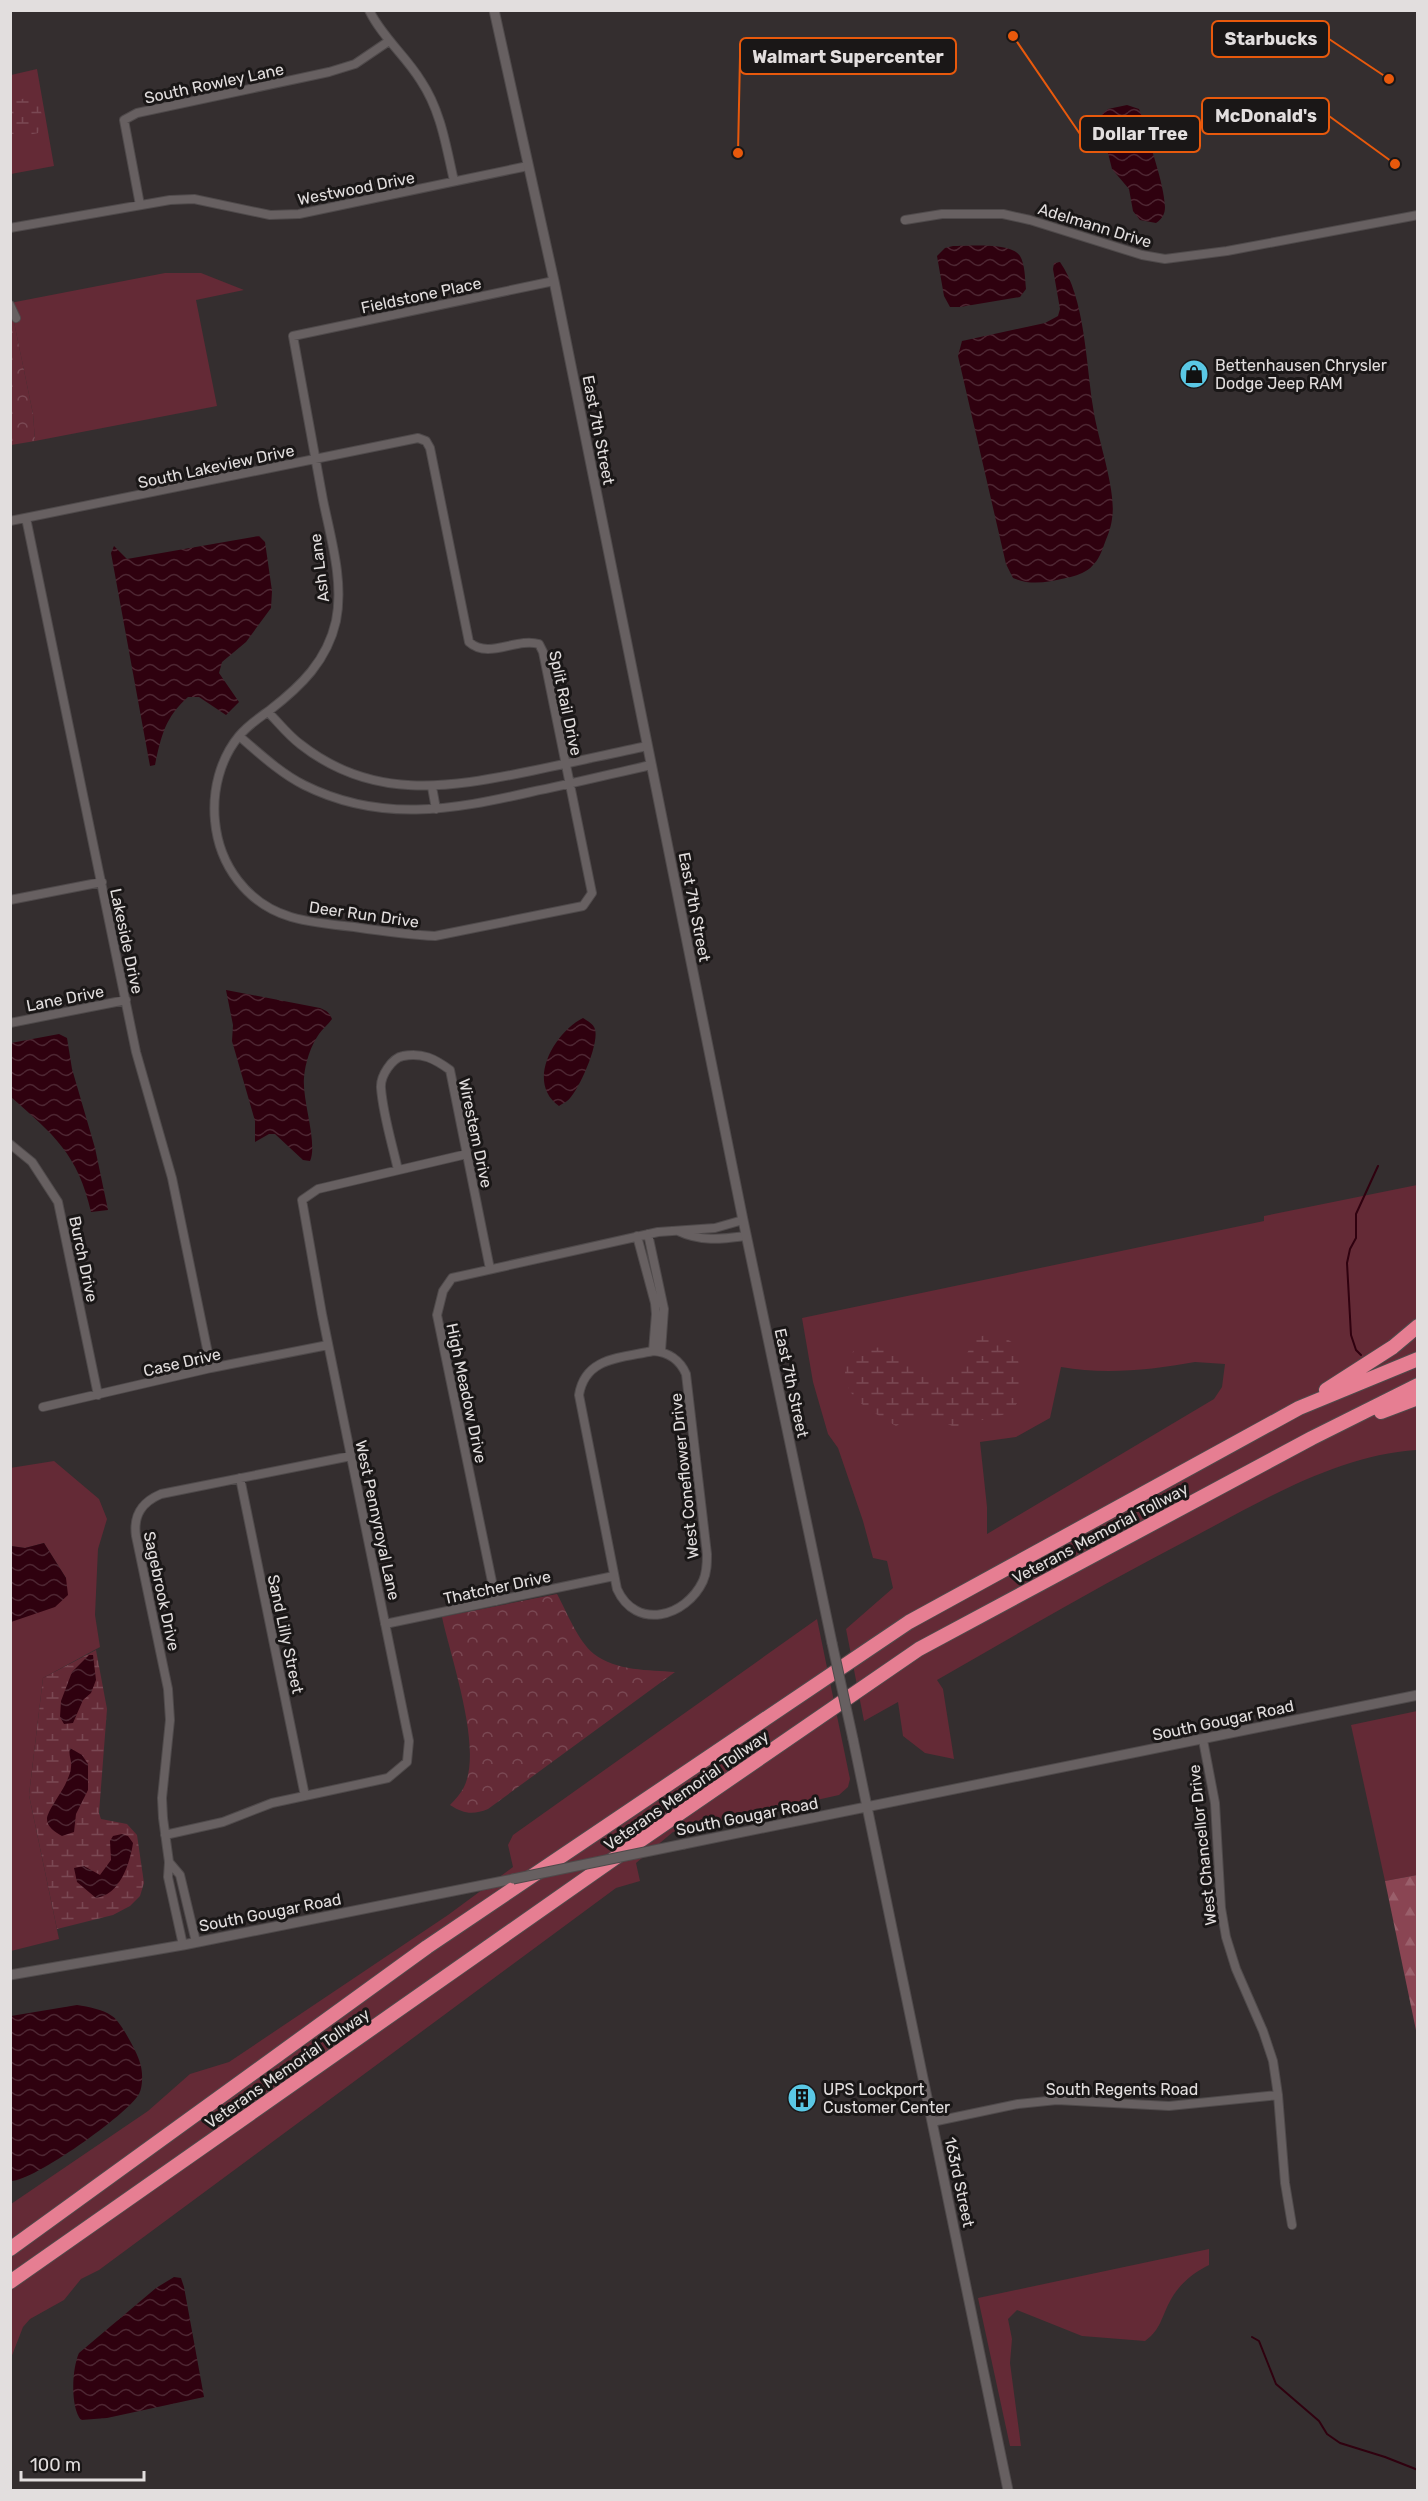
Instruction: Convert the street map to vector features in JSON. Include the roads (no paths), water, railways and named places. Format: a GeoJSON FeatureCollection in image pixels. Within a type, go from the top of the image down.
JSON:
{"type":"FeatureCollection","features":[{"type":"Feature","properties":{"kind":"highway"},"geometry":{"type":"LineString","coordinates":[[1283,1417],[1393,1347],[1418,1326]]}},
{"type":"Feature","properties":{"kind":"highway","name":"Veterans Memorial Tollway"},"geometry":{"type":"LineString","coordinates":[[10,2249],[427,1947],[909,1622],[1283,1417],[1418,1359]]}},
{"type":"Feature","properties":{"kind":"highway","name":"Veterans Memorial Tollway"},"geometry":{"type":"LineString","coordinates":[[10,2282],[615,1858],[919,1649],[1312,1438],[1418,1385]]}},
{"type":"Feature","properties":{"kind":"highway"},"geometry":{"type":"LineString","coordinates":[[1312,1438],[1418,1398]]}},
{"type":"Feature","properties":{"kind":"street"},"geometry":{"type":"LineString","coordinates":[[369,10],[389,41],[421,79],[436,107],[453,181]]}},
{"type":"Feature","properties":{"kind":"street","name":"East 7th Street"},"geometry":{"type":"LineString","coordinates":[[494,10],[554,281],[746,1236],[868,1808]]}},
{"type":"Feature","properties":{"kind":"street","name":"South Rowley Lane"},"geometry":{"type":"LineString","coordinates":[[140,204],[124,120],[128,116],[136,112],[329,72],[355,64],[389,41]]}},
{"type":"Feature","properties":{"kind":"street","name":"Westwood Drive"},"geometry":{"type":"LineString","coordinates":[[10,228],[140,204],[194,199],[270,215],[299,214],[528,166]]}},
{"type":"Feature","properties":{"kind":"street","name":"Adelmann Drive"},"geometry":{"type":"LineString","coordinates":[[905,220],[942,214],[1003,214],[1030,220],[1142,255],[1165,259],[1227,251],[1418,215]]}},
{"type":"Feature","properties":{"kind":"street","name":"Fieldstone Place"},"geometry":{"type":"LineString","coordinates":[[293,336],[554,281]]}},
{"type":"Feature","properties":{"kind":"street"},"geometry":{"type":"LineString","coordinates":[[10,305],[16,318]]}},
{"type":"Feature","properties":{"kind":"street","name":"Ash Lane"},"geometry":{"type":"LineString","coordinates":[[245,890],[235,878],[216,838],[213,808],[218,778],[226,756],[239,736],[306,680],[319,663],[330,644],[339,596],[337,571],[293,336]]}},
{"type":"Feature","properties":{"kind":"street","name":"South Lakeview Drive"},"geometry":{"type":"LineString","coordinates":[[10,521],[418,438],[426,441]]}},
{"type":"Feature","properties":{"kind":"street","name":"Split Rail Drive"},"geometry":{"type":"LineString","coordinates":[[426,441],[430,448],[469,642],[476,648],[485,650],[530,641],[539,644],[543,652],[592,893],[589,900]]}},
{"type":"Feature","properties":{"kind":"street","name":"Lakeside Drive"},"geometry":{"type":"LineString","coordinates":[[26,518],[136,1052],[172,1178],[211,1368]]}},
{"type":"Feature","properties":{"kind":"street"},"geometry":{"type":"LineString","coordinates":[[268,712],[299,744],[328,763],[362,778],[394,784],[432,787],[478,782],[647,746]]}},
{"type":"Feature","properties":{"kind":"street"},"geometry":{"type":"LineString","coordinates":[[239,736],[280,770],[332,798],[368,807],[400,811],[467,807],[651,765]]}},
{"type":"Feature","properties":{"kind":"street"},"geometry":{"type":"LineString","coordinates":[[432,787],[436,809]]}},
{"type":"Feature","properties":{"kind":"street"},"geometry":{"type":"LineString","coordinates":[[10,900],[102,882]]}},
{"type":"Feature","properties":{"kind":"street","name":"Deer Run Drive"},"geometry":{"type":"LineString","coordinates":[[245,890],[266,906],[290,917],[411,935],[435,936],[583,906],[589,900]]}},
{"type":"Feature","properties":{"kind":"street","name":"Lane Drive"},"geometry":{"type":"LineString","coordinates":[[10,1023],[126,1000]]}},
{"type":"Feature","properties":{"kind":"street","name":"Wirestem Drive"},"geometry":{"type":"LineString","coordinates":[[398,1170],[381,1085],[386,1071],[398,1057],[416,1053],[435,1059],[450,1070],[490,1269]]}},
{"type":"Feature","properties":{"kind":"street","name":"Burch Drive"},"geometry":{"type":"LineString","coordinates":[[12,1148],[32,1162],[48,1183],[58,1202],[98,1395]]}},
{"type":"Feature","properties":{"kind":"street","name":"West Pennyroyal Lane"},"geometry":{"type":"LineString","coordinates":[[165,1835],[217,1824],[272,1803],[388,1778],[395,1775],[407,1762],[409,1742],[328,1345],[302,1200],[318,1189],[467,1154]]}},
{"type":"Feature","properties":{"kind":"street","name":"High Meadow Drive"},"geometry":{"type":"LineString","coordinates":[[496,1601],[437,1315],[443,1291],[452,1278],[490,1269],[637,1236],[678,1232],[696,1227],[715,1228],[743,1220]]}},
{"type":"Feature","properties":{"kind":"street","name":"High Meadow Drive"},"geometry":{"type":"LineString","coordinates":[[678,1232],[692,1238],[704,1239],[746,1236]]}},
{"type":"Feature","properties":{"kind":"street"},"geometry":{"type":"LineString","coordinates":[[648,1234],[664,1309],[657,1351]]}},
{"type":"Feature","properties":{"kind":"street"},"geometry":{"type":"LineString","coordinates":[[637,1236],[656,1314],[657,1351]]}},
{"type":"Feature","properties":{"kind":"street","name":"Case Drive"},"geometry":{"type":"LineString","coordinates":[[43,1407],[211,1368],[328,1345]]}},
{"type":"Feature","properties":{"kind":"street","name":"West Coneflower Drive"},"geometry":{"type":"LineString","coordinates":[[657,1351],[669,1354],[683,1367],[689,1384],[707,1568],[704,1580],[692,1598],[675,1609],[654,1615],[644,1614],[627,1606],[617,1589],[580,1409],[581,1384],[585,1375],[599,1364],[657,1351]]}},
{"type":"Feature","properties":{"kind":"street","name":"Sagebrook Drive"},"geometry":{"type":"LineString","coordinates":[[183,1945],[168,1877],[170,1862],[162,1798],[170,1704],[136,1536],[136,1517],[146,1502],[161,1494],[351,1456]]}},
{"type":"Feature","properties":{"kind":"street","name":"Sand Lilly Street"},"geometry":{"type":"LineString","coordinates":[[240,1479],[305,1796]]}},
{"type":"Feature","properties":{"kind":"street","name":"Thatcher Drive"},"geometry":{"type":"LineString","coordinates":[[385,1624],[614,1576]]}},
{"type":"Feature","properties":{"kind":"street","name":"South Gougar Road"},"geometry":{"type":"LineString","coordinates":[[10,1976],[183,1945],[1418,1695]]}},
{"type":"Feature","properties":{"kind":"street","name":"West Chancellor Drive"},"geometry":{"type":"LineString","coordinates":[[1203,1740],[1215,1803],[1220,1898],[1226,1937],[1236,1969],[1263,2031],[1272,2061],[1278,2095],[1282,2156],[1293,2225]]}},
{"type":"Feature","properties":{"kind":"street","name":"163rd Street"},"geometry":{"type":"LineString","coordinates":[[868,1808],[1008,2490]]}},
{"type":"Feature","properties":{"kind":"street","name":"Sagebrook Drive"},"geometry":{"type":"LineString","coordinates":[[170,1862],[180,1875],[196,1942]]}},
{"type":"Feature","properties":{"kind":"street","name":"South Regents Road"},"geometry":{"type":"LineString","coordinates":[[932,2122],[1018,2104],[1057,2100],[1168,2106],[1278,2095]]}},
{"type":"Feature","properties":{"kind":"water"},"geometry":{"type":"Polygon","coordinates":[[[1127,105],[1139,109],[1159,175],[1165,210],[1156,223],[1140,220],[1133,211],[1129,189],[1112,169],[1103,133],[1102,114],[1108,109],[1127,105]]]}},
{"type":"Feature","properties":{"kind":"water"},"geometry":{"type":"Polygon","coordinates":[[[989,246],[1015,252],[1023,263],[1026,289],[1020,297],[950,307],[944,296],[937,256],[945,248],[989,246]]]}},
{"type":"Feature","properties":{"kind":"water"},"geometry":{"type":"Polygon","coordinates":[[[1060,262],[1075,293],[1080,312],[1095,420],[1112,494],[1112,519],[1101,552],[1090,568],[1073,576],[1033,583],[1013,578],[1006,564],[958,356],[962,341],[1045,323],[1058,316],[1060,309],[1053,269],[1054,263],[1060,262]]]}},
{"type":"Feature","properties":{"kind":"water"},"geometry":{"type":"Polygon","coordinates":[[[259,536],[265,542],[272,591],[271,608],[246,642],[222,662],[219,673],[239,702],[226,715],[199,697],[188,697],[169,720],[162,736],[155,765],[150,766],[111,553],[114,546],[127,559],[259,536]]]}},
{"type":"Feature","properties":{"kind":"water"},"geometry":{"type":"Polygon","coordinates":[[[226,990],[320,1008],[328,1012],[332,1019],[313,1043],[305,1072],[304,1087],[312,1144],[310,1161],[303,1160],[275,1134],[269,1134],[255,1142],[255,1121],[232,1041],[233,1025],[226,990]]]}},
{"type":"Feature","properties":{"kind":"water"},"geometry":{"type":"Polygon","coordinates":[[[583,1018],[593,1026],[596,1033],[592,1054],[572,1096],[559,1106],[549,1096],[544,1084],[544,1071],[554,1046],[563,1034],[583,1018]]]}},
{"type":"Feature","properties":{"kind":"water"},"geometry":{"type":"Polygon","coordinates":[[[59,1034],[67,1038],[72,1069],[95,1148],[108,1210],[91,1212],[79,1175],[62,1147],[11,1097],[11,1043],[59,1034]]]}},
{"type":"Feature","properties":{"kind":"water"},"geometry":{"type":"Polygon","coordinates":[[[44,1543],[66,1578],[68,1595],[55,1607],[11,1622],[11,1546],[25,1548],[44,1543]]]}},
{"type":"Feature","properties":{"kind":"water"},"geometry":{"type":"Polygon","coordinates":[[[89,1655],[93,1655],[96,1680],[91,1693],[83,1700],[73,1723],[64,1724],[60,1717],[61,1701],[72,1672],[89,1655]]]}},
{"type":"Feature","properties":{"kind":"water"},"geometry":{"type":"Polygon","coordinates":[[[70,1748],[82,1755],[88,1764],[88,1790],[76,1814],[74,1832],[62,1836],[50,1827],[47,1819],[70,1774],[70,1748]]]}},
{"type":"Feature","properties":{"kind":"water"},"geometry":{"type":"Polygon","coordinates":[[[122,1834],[128,1836],[133,1843],[126,1868],[111,1891],[96,1898],[77,1882],[74,1868],[84,1866],[100,1875],[111,1860],[110,1841],[113,1836],[122,1834]]]}},
{"type":"Feature","properties":{"kind":"water"},"geometry":{"type":"Polygon","coordinates":[[[77,2005],[104,2012],[112,2016],[119,2024],[132,2045],[142,2070],[139,2094],[117,2117],[78,2146],[38,2171],[11,2181],[11,2016],[77,2005]]]}},
{"type":"Feature","properties":{"kind":"water"},"geometry":{"type":"Polygon","coordinates":[[[174,2277],[181,2278],[184,2287],[204,2397],[107,2418],[81,2420],[75,2406],[73,2387],[79,2353],[156,2288],[174,2277]]]}},
{"type":"Feature","properties":{"kind":"waterway"},"geometry":{"type":"LineString","coordinates":[[1361,1355],[1356,1350],[1351,1335],[1347,1263],[1350,1249],[1356,1238],[1356,1214],[1378,1166]]}},
{"type":"Feature","properties":{"kind":"waterway"},"geometry":{"type":"LineString","coordinates":[[1252,2337],[1259,2341],[1276,2384],[1319,2421],[1327,2434],[1340,2443],[1418,2470]]}},
{"type":"Feature","properties":{"kind":"place","name":"Dollar Tree"},"geometry":{"type":"Point","coordinates":[1013,36]}},
{"type":"Feature","properties":{"kind":"place","name":"Starbucks"},"geometry":{"type":"Point","coordinates":[1389,79]}},
{"type":"Feature","properties":{"kind":"place","name":"Walmart Supercenter"},"geometry":{"type":"Point","coordinates":[738,153]}},
{"type":"Feature","properties":{"kind":"place","name":"McDonald's"},"geometry":{"type":"Point","coordinates":[1395,164]}},
{"type":"Feature","properties":{"kind":"place","name":"Bettenhausen Chrysler Dodge Jeep RAM"},"geometry":{"type":"Point","coordinates":[1194,374]}},
{"type":"Feature","properties":{"kind":"place","name":"UPS Lockport Customer Center"},"geometry":{"type":"Point","coordinates":[802,2098]}}]}
